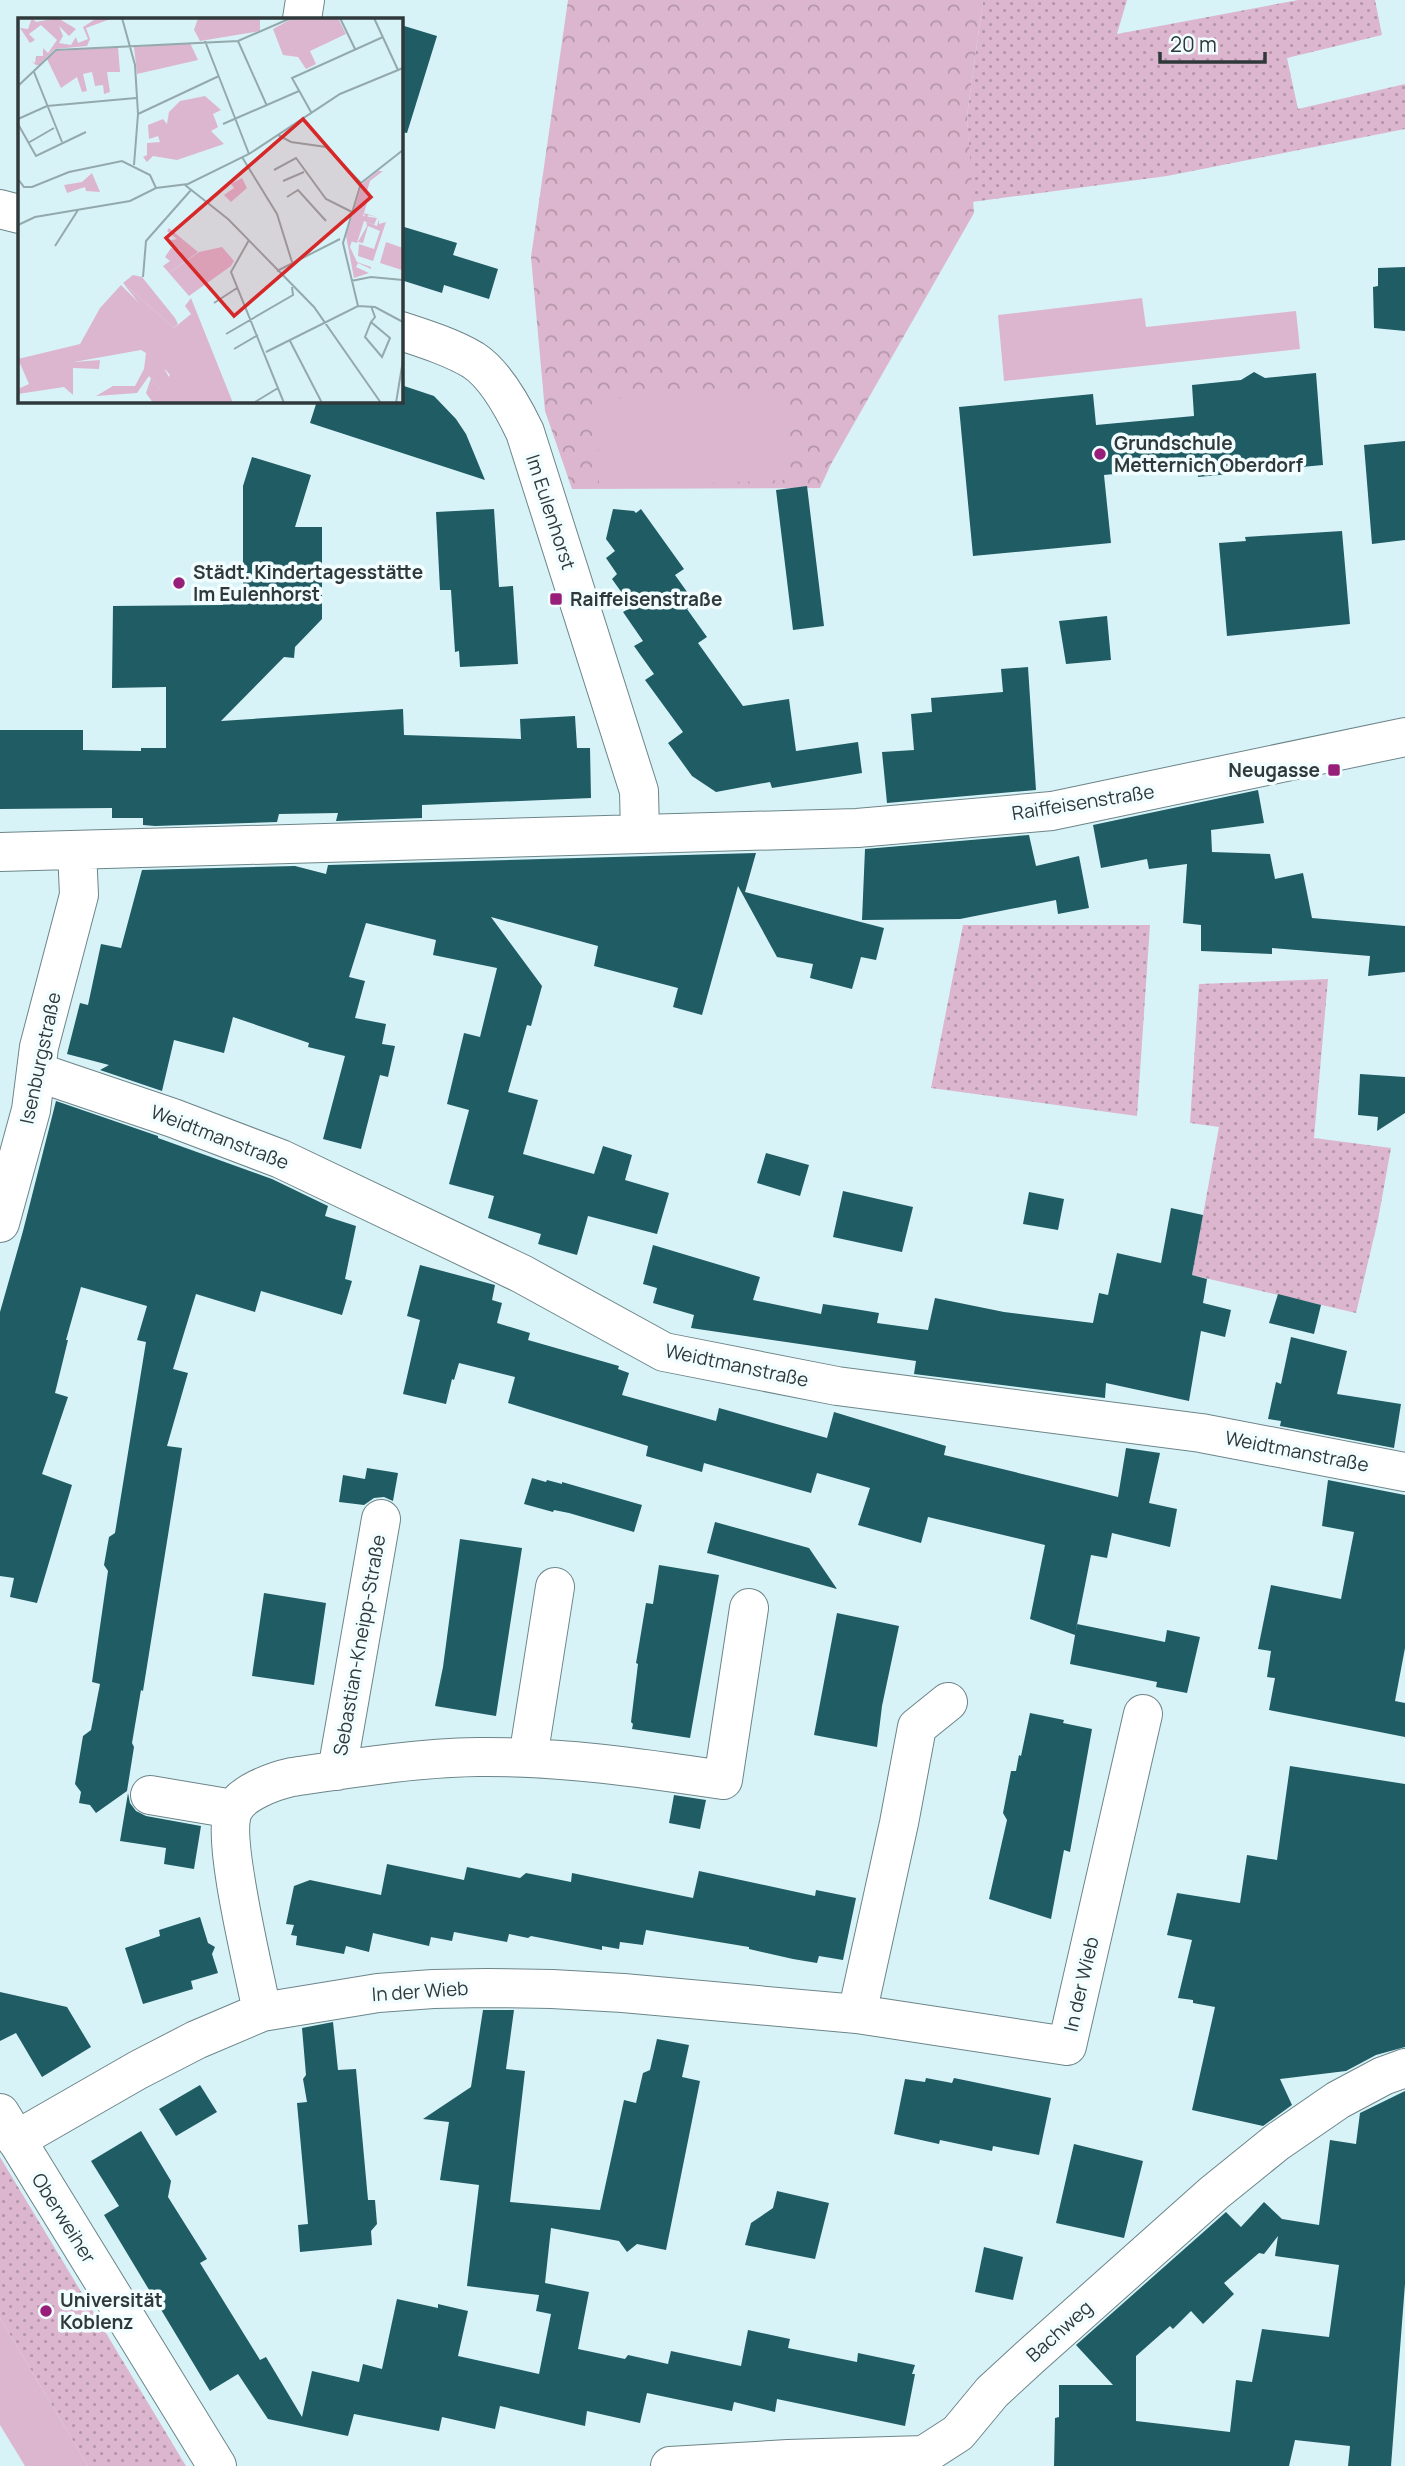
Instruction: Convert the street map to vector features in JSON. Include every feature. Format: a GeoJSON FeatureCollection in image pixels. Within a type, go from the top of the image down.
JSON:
{"type":"FeatureCollection","features":[{"type":"Feature","properties":{"kind":"street"},"geometry":{"type":"LineString","coordinates":[[302,18],[305,0]]}},
{"type":"Feature","properties":{"kind":"street"},"geometry":{"type":"LineString","coordinates":[[0,209],[18,214]]}},
{"type":"Feature","properties":{"kind":"street","name":"Im Eulenhorst"},"geometry":{"type":"LineString","coordinates":[[402,331],[444,346],[475,362],[510,400],[525,432],[639,791],[640,834]]}},
{"type":"Feature","properties":{"kind":"street","name":"Raiffeisenstraße"},"geometry":{"type":"LineString","coordinates":[[0,852],[856,828],[1052,811],[1405,737]]}},
{"type":"Feature","properties":{"kind":"street","name":"Isenburgstraße"},"geometry":{"type":"LineString","coordinates":[[0,1223],[31,1110],[39,1047],[79,895],[77,850]]}},
{"type":"Feature","properties":{"kind":"street","name":"Weidtmanstraße"},"geometry":{"type":"LineString","coordinates":[[37,1072],[173,1118],[281,1159],[522,1274],[664,1352],[837,1386],[1201,1433],[1405,1472]]}},
{"type":"Feature","properties":{"kind":"street","name":"Sebastian-Kneipp-Straße"},"geometry":{"type":"LineString","coordinates":[[337,1770],[381,1520]]}},
{"type":"Feature","properties":{"kind":"street"},"geometry":{"type":"LineString","coordinates":[[528,1758],[555,1587]]}},
{"type":"Feature","properties":{"kind":"street","name":"Sebastian-Kneipp-Straße"},"geometry":{"type":"LineString","coordinates":[[233,1809],[252,1792],[271,1782],[337,1770],[422,1760],[528,1758],[635,1767],[723,1780],[749,1608]]}},
{"type":"Feature","properties":{"kind":"street"},"geometry":{"type":"LineString","coordinates":[[857,2014],[917,1727],[948,1702]]}},
{"type":"Feature","properties":{"kind":"street","name":"In der Wieb"},"geometry":{"type":"LineString","coordinates":[[8,2126],[138,2070],[196,2040],[262,2012],[364,1995],[433,1989],[552,1989],[623,1993],[857,2014],[1067,2046],[1143,1714]]}},
{"type":"Feature","properties":{"kind":"street"},"geometry":{"type":"LineString","coordinates":[[150,1796],[233,1809],[229,1829],[233,1858],[262,2012]]}},
{"type":"Feature","properties":{"kind":"street","name":"Bachweg"},"geometry":{"type":"LineString","coordinates":[[670,2466],[924,2455],[958,2433],[992,2392],[1214,2193],[1277,2142],[1338,2101],[1383,2076],[1405,2068]]}},
{"type":"Feature","properties":{"kind":"street","name":"Oberweiher"},"geometry":{"type":"LineString","coordinates":[[8,2126],[217,2466]]}},
{"type":"Feature","properties":{"kind":"green space"},"geometry":{"type":"Polygon","coordinates":[[[568,0],[983,0],[967,116],[974,213],[831,464],[820,488],[572,489],[545,411],[531,257],[568,0]]]}},
{"type":"Feature","properties":{"kind":"green space"},"geometry":{"type":"Polygon","coordinates":[[[983,0],[1127,0],[1117,34],[1298,0],[1375,0],[1382,35],[1287,58],[1298,109],[1405,84],[1405,129],[1167,176],[972,202],[967,116],[983,0]]]}},
{"type":"Feature","properties":{"kind":"green space"},"geometry":{"type":"Polygon","coordinates":[[[1142,298],[1146,327],[1296,311],[1300,349],[1004,381],[998,315],[1142,298]]]}},
{"type":"Feature","properties":{"kind":"green space"},"geometry":{"type":"Polygon","coordinates":[[[788,393],[791,480],[599,487],[597,399],[788,393]]]}},
{"type":"Feature","properties":{"kind":"green space"},"geometry":{"type":"Polygon","coordinates":[[[963,925],[1150,925],[1137,1116],[931,1088],[963,925]]]}},
{"type":"Feature","properties":{"kind":"green space"},"geometry":{"type":"Polygon","coordinates":[[[1328,979],[1314,1138],[1391,1148],[1378,1220],[1356,1313],[1192,1275],[1219,1127],[1190,1123],[1199,984],[1328,979]]]}},
{"type":"Feature","properties":{"kind":"green space","name":"Universität Koblenz"},"geometry":{"type":"Polygon","coordinates":[[[0,2157],[186,2466],[88,2466],[0,2318],[0,2157]]]}},
{"type":"Feature","properties":{"kind":"green space"},"geometry":{"type":"Polygon","coordinates":[[[0,2318],[88,2466],[25,2466],[0,2425],[0,2318]]]}},
{"type":"Feature","properties":{"kind":"building"},"geometry":{"type":"Polygon","coordinates":[[[402,25],[437,36],[407,133],[402,132],[402,25]]]}},
{"type":"Feature","properties":{"kind":"building"},"geometry":{"type":"Polygon","coordinates":[[[402,226],[457,243],[453,255],[498,269],[489,299],[444,285],[442,293],[402,280],[402,226]]]}},
{"type":"Feature","properties":{"kind":"building"},"geometry":{"type":"Polygon","coordinates":[[[1405,267],[1405,331],[1374,328],[1373,287],[1378,286],[1378,268],[1405,267]]]}},
{"type":"Feature","properties":{"kind":"building"},"geometry":{"type":"Polygon","coordinates":[[[1254,372],[1265,378],[1316,373],[1323,465],[1198,477],[1197,466],[1104,475],[1111,543],[973,556],[959,407],[1093,394],[1096,425],[1194,416],[1192,385],[1241,380],[1254,372]]]}},
{"type":"Feature","properties":{"kind":"building"},"geometry":{"type":"Polygon","coordinates":[[[402,385],[434,396],[456,419],[466,434],[485,480],[310,423],[317,402],[402,402],[402,385]]]}},
{"type":"Feature","properties":{"kind":"building"},"geometry":{"type":"Polygon","coordinates":[[[1405,441],[1405,540],[1372,544],[1364,445],[1405,441]]]}},
{"type":"Feature","properties":{"kind":"building"},"geometry":{"type":"Polygon","coordinates":[[[252,457],[311,475],[295,527],[322,527],[322,619],[295,647],[294,658],[284,657],[221,721],[403,709],[404,735],[521,739],[520,719],[575,716],[577,748],[590,748],[591,798],[422,805],[422,818],[336,821],[338,813],[279,814],[277,822],[155,826],[143,825],[143,818],[112,818],[112,808],[0,809],[0,730],[83,730],[83,750],[141,751],[141,748],[166,748],[166,687],[112,688],[113,606],[223,605],[223,587],[243,587],[243,486],[252,457]]]}},
{"type":"Feature","properties":{"kind":"building"},"geometry":{"type":"Polygon","coordinates":[[[807,486],[824,626],[793,630],[776,490],[807,486]]]}},
{"type":"Feature","properties":{"kind":"building"},"geometry":{"type":"Polygon","coordinates":[[[494,509],[499,587],[513,586],[518,664],[460,667],[459,651],[455,652],[451,590],[440,590],[436,512],[494,509]]]}},
{"type":"Feature","properties":{"kind":"building"},"geometry":{"type":"Polygon","coordinates":[[[613,509],[636,513],[641,509],[684,569],[675,575],[695,603],[687,609],[707,637],[698,643],[743,706],[789,699],[796,751],[858,742],[862,773],[772,788],[770,782],[716,792],[692,776],[668,743],[683,732],[645,680],[654,674],[634,646],[643,641],[623,612],[632,607],[612,579],[617,574],[606,558],[615,551],[606,539],[613,509]]]}},
{"type":"Feature","properties":{"kind":"building"},"geometry":{"type":"Polygon","coordinates":[[[1342,531],[1350,624],[1227,636],[1219,543],[1246,541],[1245,537],[1342,531]]]}},
{"type":"Feature","properties":{"kind":"building"},"geometry":{"type":"Polygon","coordinates":[[[1107,616],[1111,660],[1066,664],[1059,621],[1107,616]]]}},
{"type":"Feature","properties":{"kind":"building"},"geometry":{"type":"Polygon","coordinates":[[[1028,667],[1036,790],[887,803],[882,752],[914,750],[911,714],[932,712],[931,698],[1003,692],[1001,669],[1028,667]]]}},
{"type":"Feature","properties":{"kind":"building"},"geometry":{"type":"Polygon","coordinates":[[[1258,790],[1264,823],[1211,830],[1212,852],[1270,854],[1275,879],[1303,873],[1312,918],[1405,926],[1405,972],[1368,976],[1370,956],[1272,948],[1272,954],[1201,951],[1201,925],[1183,923],[1187,864],[1149,869],[1147,859],[1101,868],[1093,825],[1258,790]]]}},
{"type":"Feature","properties":{"kind":"building"},"geometry":{"type":"Polygon","coordinates":[[[1029,835],[1036,866],[1079,856],[1089,908],[1058,914],[1056,900],[960,919],[862,920],[865,849],[1029,835]]]}},
{"type":"Feature","properties":{"kind":"building"},"geometry":{"type":"Polygon","coordinates":[[[756,853],[745,892],[884,928],[876,960],[861,957],[852,989],[810,978],[813,964],[777,957],[738,886],[702,1015],[673,1007],[678,988],[594,966],[598,946],[491,917],[542,986],[531,1026],[527,1025],[508,1092],[538,1100],[523,1154],[594,1174],[603,1146],[632,1155],[625,1180],[669,1193],[657,1234],[588,1216],[577,1255],[538,1244],[541,1234],[488,1218],[494,1196],[449,1184],[469,1110],[447,1104],[464,1033],[480,1037],[497,968],[433,955],[436,940],[366,923],[349,977],[365,981],[355,1018],[386,1024],[382,1044],[395,1046],[388,1077],[380,1075],[361,1149],[323,1139],[345,1056],[308,1047],[309,1043],[233,1017],[224,1053],[174,1040],[162,1091],[100,1070],[109,1065],[67,1054],[80,1003],[88,1005],[101,944],[121,948],[142,870],[295,866],[326,874],[328,865],[756,853]]]}},
{"type":"Feature","properties":{"kind":"building"},"geometry":{"type":"Polygon","coordinates":[[[1360,1074],[1405,1077],[1405,1113],[1377,1131],[1378,1117],[1358,1115],[1360,1074]]]}},
{"type":"Feature","properties":{"kind":"building"},"geometry":{"type":"Polygon","coordinates":[[[56,1101],[272,1179],[328,1206],[325,1216],[356,1226],[345,1279],[352,1281],[342,1315],[261,1291],[255,1312],[196,1294],[173,1369],[188,1373],[167,1446],[182,1448],[143,1691],[141,1690],[132,1743],[134,1747],[127,1791],[96,1813],[90,1805],[79,1803],[81,1792],[75,1784],[83,1736],[91,1730],[100,1684],[92,1682],[108,1571],[104,1565],[109,1537],[115,1533],[146,1342],[137,1340],[147,1306],[81,1287],[55,1393],[68,1397],[42,1474],[72,1485],[37,1603],[10,1597],[14,1578],[0,1576],[0,1312],[56,1101]]]}},
{"type":"Feature","properties":{"kind":"building"},"geometry":{"type":"Polygon","coordinates":[[[766,1153],[809,1165],[800,1196],[757,1183],[766,1153]]]}},
{"type":"Feature","properties":{"kind":"building"},"geometry":{"type":"Polygon","coordinates":[[[843,1191],[913,1207],[902,1252],[833,1237],[843,1191]]]}},
{"type":"Feature","properties":{"kind":"building"},"geometry":{"type":"Polygon","coordinates":[[[1029,1192],[1064,1199],[1058,1230],[1023,1224],[1029,1192]]]}},
{"type":"Feature","properties":{"kind":"building"},"geometry":{"type":"Polygon","coordinates":[[[1171,1208],[1203,1215],[1192,1275],[1207,1279],[1203,1303],[1231,1310],[1225,1337],[1201,1331],[1189,1401],[1106,1383],[1105,1398],[914,1374],[916,1361],[691,1328],[694,1315],[653,1303],[657,1288],[643,1284],[653,1245],[760,1277],[753,1300],[821,1314],[823,1304],[879,1313],[877,1323],[928,1330],[935,1298],[1004,1312],[1093,1323],[1099,1293],[1108,1295],[1117,1253],[1161,1263],[1171,1208]]]}},
{"type":"Feature","properties":{"kind":"building"},"geometry":{"type":"Polygon","coordinates":[[[420,1265],[495,1285],[492,1300],[502,1303],[497,1323],[530,1333],[528,1340],[619,1366],[618,1369],[629,1373],[622,1395],[716,1421],[719,1408],[827,1438],[834,1412],[946,1446],[944,1455],[1118,1497],[1126,1448],[1160,1453],[1149,1503],[1177,1509],[1170,1547],[1112,1533],[1107,1558],[1091,1555],[1075,1635],[1030,1619],[1045,1545],[928,1517],[921,1543],[858,1525],[870,1488],[817,1473],[811,1493],[704,1463],[702,1472],[646,1456],[648,1446],[508,1403],[515,1377],[459,1363],[446,1404],[403,1394],[420,1320],[407,1316],[420,1265]]]}},
{"type":"Feature","properties":{"kind":"building"},"geometry":{"type":"Polygon","coordinates":[[[1278,1294],[1321,1305],[1314,1334],[1269,1323],[1278,1294]]]}},
{"type":"Feature","properties":{"kind":"building"},"geometry":{"type":"Polygon","coordinates":[[[1291,1337],[1347,1351],[1337,1394],[1401,1404],[1394,1448],[1280,1426],[1281,1421],[1268,1419],[1276,1382],[1281,1384],[1291,1337]]]}},
{"type":"Feature","properties":{"kind":"building"},"geometry":{"type":"Polygon","coordinates":[[[367,1468],[398,1473],[393,1501],[384,1497],[374,1498],[364,1505],[339,1502],[343,1475],[365,1479],[367,1468]]]}},
{"type":"Feature","properties":{"kind":"building"},"geometry":{"type":"Polygon","coordinates":[[[532,1478],[546,1482],[562,1482],[642,1505],[634,1532],[569,1513],[553,1512],[524,1504],[532,1478]]]}},
{"type":"Feature","properties":{"kind":"building"},"geometry":{"type":"Polygon","coordinates":[[[1328,1480],[1405,1495],[1405,1648],[1395,1701],[1405,1703],[1405,1737],[1269,1710],[1275,1678],[1267,1677],[1271,1651],[1258,1649],[1271,1585],[1341,1599],[1354,1532],[1322,1526],[1328,1480]]]}},
{"type":"Feature","properties":{"kind":"building"},"geometry":{"type":"Polygon","coordinates":[[[715,1522],[809,1548],[837,1589],[707,1553],[715,1522]]]}},
{"type":"Feature","properties":{"kind":"building"},"geometry":{"type":"Polygon","coordinates":[[[460,1539],[522,1548],[496,1716],[435,1706],[443,1667],[460,1539]]]}},
{"type":"Feature","properties":{"kind":"building"},"geometry":{"type":"Polygon","coordinates":[[[659,1565],[719,1575],[690,1738],[632,1729],[636,1663],[646,1603],[653,1604],[659,1565]]]}},
{"type":"Feature","properties":{"kind":"building"},"geometry":{"type":"Polygon","coordinates":[[[264,1593],[326,1603],[314,1685],[252,1676],[264,1593]]]}},
{"type":"Feature","properties":{"kind":"building"},"geometry":{"type":"Polygon","coordinates":[[[837,1613],[899,1626],[882,1706],[877,1747],[814,1735],[837,1613]]]}},
{"type":"Feature","properties":{"kind":"building"},"geometry":{"type":"Polygon","coordinates":[[[1077,1624],[1165,1642],[1167,1630],[1200,1637],[1187,1693],[1156,1687],[1157,1682],[1070,1664],[1077,1624]]]}},
{"type":"Feature","properties":{"kind":"building"},"geometry":{"type":"Polygon","coordinates":[[[1030,1713],[1092,1729],[1070,1852],[1064,1850],[1051,1919],[989,1899],[1007,1820],[1003,1813],[1011,1771],[1016,1771],[1019,1755],[1021,1756],[1030,1713]]]}},
{"type":"Feature","properties":{"kind":"building"},"geometry":{"type":"Polygon","coordinates":[[[1290,1766],[1405,1784],[1405,2047],[1376,2055],[1346,2071],[1280,2079],[1292,2105],[1263,2126],[1192,2110],[1215,2007],[1178,1998],[1192,1940],[1167,1935],[1177,1893],[1240,1903],[1247,1855],[1277,1860],[1290,1766]]]}},
{"type":"Feature","properties":{"kind":"building"},"geometry":{"type":"Polygon","coordinates":[[[128,1793],[130,1803],[136,1811],[146,1816],[201,1826],[194,1869],[164,1864],[166,1848],[120,1841],[128,1793]]]}},
{"type":"Feature","properties":{"kind":"building"},"geometry":{"type":"Polygon","coordinates":[[[674,1795],[706,1800],[700,1829],[669,1823],[674,1795]]]}},
{"type":"Feature","properties":{"kind":"building"},"geometry":{"type":"Polygon","coordinates":[[[387,1864],[464,1880],[467,1867],[520,1878],[526,1873],[571,1882],[572,1873],[693,1898],[699,1871],[815,1896],[816,1890],[856,1898],[843,1960],[819,1956],[817,1963],[749,1947],[646,1930],[643,1945],[620,1942],[619,1949],[602,1946],[602,1950],[531,1936],[528,1938],[509,1934],[507,1942],[454,1932],[452,1941],[431,1937],[429,1946],[373,1933],[369,1952],[346,1946],[344,1954],[296,1945],[297,1936],[291,1935],[294,1925],[286,1924],[294,1886],[310,1880],[381,1895],[387,1864]]]}},
{"type":"Feature","properties":{"kind":"building"},"geometry":{"type":"Polygon","coordinates":[[[200,1917],[208,1943],[215,1947],[212,1954],[218,1973],[191,1981],[193,1989],[143,2004],[125,1948],[160,1936],[159,1930],[200,1917]]]}},
{"type":"Feature","properties":{"kind":"building"},"geometry":{"type":"Polygon","coordinates":[[[0,1992],[67,2007],[91,2047],[42,2077],[16,2033],[0,2041],[0,1992]]]}},
{"type":"Feature","properties":{"kind":"building"},"geometry":{"type":"Polygon","coordinates":[[[483,2010],[514,2010],[506,2069],[525,2071],[510,2202],[600,2210],[624,2100],[636,2103],[643,2073],[650,2070],[657,2039],[689,2045],[682,2077],[700,2081],[666,2250],[637,2244],[627,2252],[619,2241],[551,2228],[545,2283],[589,2292],[578,2349],[625,2359],[628,2355],[668,2364],[671,2351],[741,2366],[748,2330],[790,2339],[788,2348],[857,2362],[858,2353],[915,2365],[905,2426],[777,2399],[775,2412],[734,2402],[732,2411],[647,2393],[640,2423],[587,2411],[585,2426],[500,2406],[495,2429],[442,2417],[439,2431],[354,2414],[348,2436],[268,2419],[238,2374],[210,2391],[104,2215],[119,2206],[91,2161],[141,2131],[171,2181],[168,2197],[207,2259],[200,2263],[260,2360],[266,2357],[302,2417],[312,2371],[359,2382],[363,2364],[382,2369],[397,2299],[468,2311],[458,2356],[539,2374],[551,2314],[536,2311],[539,2295],[467,2286],[479,2185],[440,2180],[449,2122],[423,2119],[471,2087],[483,2010]]]}},
{"type":"Feature","properties":{"kind":"building"},"geometry":{"type":"Polygon","coordinates":[[[333,2022],[338,2070],[356,2069],[368,2200],[375,2200],[377,2224],[371,2231],[372,2245],[300,2252],[298,2225],[308,2224],[297,2103],[307,2102],[303,2079],[306,2075],[302,2028],[333,2022]]]}},
{"type":"Feature","properties":{"kind":"building"},"geometry":{"type":"Polygon","coordinates":[[[926,2078],[952,2083],[954,2078],[1051,2098],[1039,2155],[993,2146],[992,2151],[940,2140],[939,2144],[894,2134],[905,2079],[925,2082],[926,2078]]]}},
{"type":"Feature","properties":{"kind":"building"},"geometry":{"type":"Polygon","coordinates":[[[200,2085],[217,2112],[176,2136],[159,2109],[200,2085]]]}},
{"type":"Feature","properties":{"kind":"building"},"geometry":{"type":"Polygon","coordinates":[[[1405,2091],[1405,2284],[1391,2466],[1348,2466],[1350,2446],[1295,2440],[1289,2466],[1054,2466],[1059,2385],[1113,2385],[1076,2345],[1226,2212],[1241,2227],[1264,2202],[1282,2219],[1319,2225],[1330,2140],[1356,2144],[1360,2113],[1405,2091]],[[1278,2236],[1264,2254],[1259,2253],[1224,2283],[1234,2294],[1203,2324],[1191,2311],[1173,2329],[1170,2326],[1136,2356],[1136,2421],[1230,2432],[1236,2380],[1252,2382],[1262,2329],[1329,2337],[1339,2265],[1275,2256],[1278,2236]]]}},
{"type":"Feature","properties":{"kind":"building"},"geometry":{"type":"Polygon","coordinates":[[[1074,2144],[1143,2161],[1124,2238],[1056,2223],[1074,2144]]]}},
{"type":"Feature","properties":{"kind":"building"},"geometry":{"type":"Polygon","coordinates":[[[777,2191],[829,2203],[815,2259],[745,2245],[751,2223],[773,2208],[777,2191]]]}},
{"type":"Feature","properties":{"kind":"building"},"geometry":{"type":"Polygon","coordinates":[[[984,2247],[1023,2257],[1013,2300],[975,2292],[984,2247]]]}},
{"type":"Feature","properties":{"kind":"place","name":"Grundschule Metternich Oberdorf"},"geometry":{"type":"Point","coordinates":[1100,454]}},
{"type":"Feature","properties":{"kind":"place","name":"Städt. Kindertagesstätte Im Eulenhorst"},"geometry":{"type":"Point","coordinates":[179,583]}},
{"type":"Feature","properties":{"kind":"place","name":"Raiffeisenstraße"},"geometry":{"type":"Point","coordinates":[556,599]}},
{"type":"Feature","properties":{"kind":"place","name":"Neugasse"},"geometry":{"type":"Point","coordinates":[1334,770]}},
{"type":"Feature","properties":{"kind":"place","name":"Universität Koblenz"},"geometry":{"type":"Point","coordinates":[46,2311]}}]}
